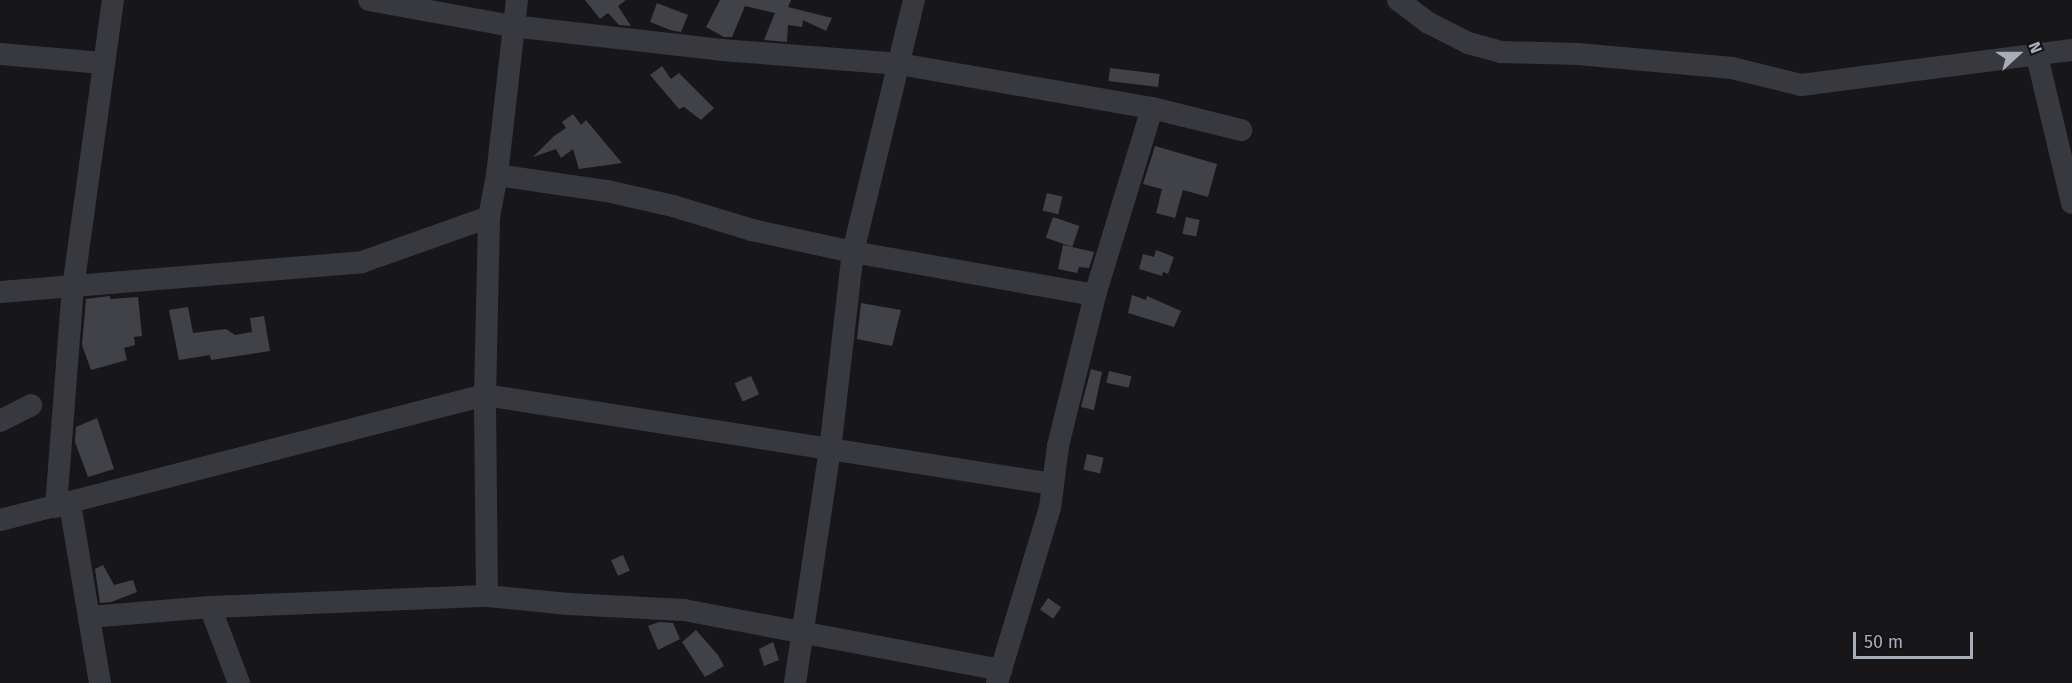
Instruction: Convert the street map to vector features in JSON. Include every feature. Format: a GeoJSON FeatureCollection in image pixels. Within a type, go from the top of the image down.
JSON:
{"type":"FeatureCollection","features":[{"type":"Feature","properties":{"kind":"street"},"geometry":{"type":"LineString","coordinates":[[100,683],[90,617],[63,506],[73,288],[102,63],[113,0]]}},
{"type":"Feature","properties":{"kind":"street"},"geometry":{"type":"LineString","coordinates":[[369,0],[512,26],[722,50],[899,64],[1152,108],[1241,130]]}},
{"type":"Feature","properties":{"kind":"street"},"geometry":{"type":"LineString","coordinates":[[487,596],[486,395],[489,217],[497,175],[512,26],[517,0]]}},
{"type":"Feature","properties":{"kind":"street"},"geometry":{"type":"LineString","coordinates":[[795,683],[830,450],[853,252],[914,0]]}},
{"type":"Feature","properties":{"kind":"street"},"geometry":{"type":"LineString","coordinates":[[1398,0],[1429,23],[1468,43],[1501,52],[1578,54],[1732,68],[1801,85],[2072,50]]}},
{"type":"Feature","properties":{"kind":"street"},"geometry":{"type":"LineString","coordinates":[[0,54],[102,63]]}},
{"type":"Feature","properties":{"kind":"street"},"geometry":{"type":"LineString","coordinates":[[2037,56],[2072,203]]}},
{"type":"Feature","properties":{"kind":"street"},"geometry":{"type":"LineString","coordinates":[[90,617],[210,607],[487,596],[569,604],[684,610],[804,631],[999,676],[1050,508],[1058,446],[1095,295],[1152,108]]}},
{"type":"Feature","properties":{"kind":"street"},"geometry":{"type":"LineString","coordinates":[[497,175],[607,191],[673,206],[752,231],[853,252],[1095,295]]}},
{"type":"Feature","properties":{"kind":"street"},"geometry":{"type":"LineString","coordinates":[[0,292],[73,288],[362,262],[489,217]]}},
{"type":"Feature","properties":{"kind":"street"},"geometry":{"type":"LineString","coordinates":[[0,520],[63,506],[486,395],[1053,484]]}},
{"type":"Feature","properties":{"kind":"street"},"geometry":{"type":"LineString","coordinates":[[0,420],[31,405]]}},
{"type":"Feature","properties":{"kind":"street"},"geometry":{"type":"LineString","coordinates":[[210,607],[239,683]]}},
{"type":"Feature","properties":{"kind":"building"},"geometry":{"type":"Polygon","coordinates":[[[585,0],[626,0],[618,6],[631,26],[619,25],[608,13],[600,19],[585,0]]]}},
{"type":"Feature","properties":{"kind":"building"},"geometry":{"type":"Polygon","coordinates":[[[720,0],[791,0],[788,7],[832,18],[826,31],[803,20],[802,27],[788,25],[787,42],[764,40],[775,13],[745,6],[732,37],[724,37],[706,27],[720,0]]]}},
{"type":"Feature","properties":{"kind":"building"},"geometry":{"type":"Polygon","coordinates":[[[657,3],[688,15],[681,32],[650,22],[657,3]]]}},
{"type":"Feature","properties":{"kind":"building"},"geometry":{"type":"Polygon","coordinates":[[[662,66],[671,79],[679,73],[714,108],[701,120],[684,107],[679,109],[650,75],[662,66]]]}},
{"type":"Feature","properties":{"kind":"building"},"geometry":{"type":"Polygon","coordinates":[[[1110,68],[1160,74],[1158,87],[1108,81],[1110,68]]]}},
{"type":"Feature","properties":{"kind":"building"},"geometry":{"type":"Polygon","coordinates":[[[573,114],[581,125],[586,120],[622,163],[579,169],[573,149],[561,158],[556,149],[533,157],[554,136],[566,128],[562,122],[573,114]]]}},
{"type":"Feature","properties":{"kind":"building"},"geometry":{"type":"Polygon","coordinates":[[[1155,146],[1217,164],[1208,197],[1183,190],[1175,218],[1156,213],[1162,189],[1143,184],[1155,146]]]}},
{"type":"Feature","properties":{"kind":"building"},"geometry":{"type":"Polygon","coordinates":[[[1047,193],[1063,197],[1058,214],[1043,210],[1047,193]]]}},
{"type":"Feature","properties":{"kind":"building"},"geometry":{"type":"Polygon","coordinates":[[[1053,217],[1079,226],[1072,247],[1046,238],[1053,217]]]}},
{"type":"Feature","properties":{"kind":"building"},"geometry":{"type":"Polygon","coordinates":[[[1186,217],[1200,220],[1196,237],[1182,234],[1186,217]]]}},
{"type":"Feature","properties":{"kind":"building"},"geometry":{"type":"Polygon","coordinates":[[[1063,245],[1094,252],[1089,268],[1079,267],[1077,273],[1058,269],[1063,245]]]}},
{"type":"Feature","properties":{"kind":"building"},"geometry":{"type":"Polygon","coordinates":[[[1156,250],[1174,257],[1168,274],[1163,272],[1162,276],[1139,269],[1143,254],[1154,257],[1156,250]]]}},
{"type":"Feature","properties":{"kind":"building"},"geometry":{"type":"Polygon","coordinates":[[[1132,295],[1146,300],[1147,296],[1181,311],[1174,327],[1128,313],[1132,295]]]}},
{"type":"Feature","properties":{"kind":"building"},"geometry":{"type":"Polygon","coordinates":[[[110,296],[110,299],[138,297],[142,336],[134,337],[135,345],[124,348],[127,360],[91,370],[82,345],[86,299],[110,296]]]}},
{"type":"Feature","properties":{"kind":"building"},"geometry":{"type":"Polygon","coordinates":[[[861,303],[901,310],[892,346],[857,339],[861,303]]]}},
{"type":"Feature","properties":{"kind":"building"},"geometry":{"type":"Polygon","coordinates":[[[188,307],[193,333],[226,329],[235,335],[252,332],[250,318],[264,316],[270,351],[211,360],[210,355],[179,360],[169,310],[188,307]]]}},
{"type":"Feature","properties":{"kind":"building"},"geometry":{"type":"Polygon","coordinates":[[[1091,369],[1102,372],[1094,410],[1081,407],[1091,369]]]}},
{"type":"Feature","properties":{"kind":"building"},"geometry":{"type":"Polygon","coordinates":[[[1109,371],[1131,376],[1129,388],[1106,383],[1109,371]]]}},
{"type":"Feature","properties":{"kind":"building"},"geometry":{"type":"Polygon","coordinates":[[[751,376],[759,394],[743,402],[735,383],[751,376]]]}},
{"type":"Feature","properties":{"kind":"building"},"geometry":{"type":"Polygon","coordinates":[[[97,418],[114,469],[88,477],[75,442],[76,427],[97,418]]]}},
{"type":"Feature","properties":{"kind":"building"},"geometry":{"type":"Polygon","coordinates":[[[1087,454],[1104,458],[1100,473],[1083,470],[1087,454]]]}},
{"type":"Feature","properties":{"kind":"building"},"geometry":{"type":"Polygon","coordinates":[[[623,555],[630,571],[618,576],[611,560],[623,555]]]}},
{"type":"Feature","properties":{"kind":"building"},"geometry":{"type":"Polygon","coordinates":[[[103,565],[114,585],[133,580],[137,592],[111,602],[100,603],[95,569],[103,565]]]}},
{"type":"Feature","properties":{"kind":"building"},"geometry":{"type":"Polygon","coordinates":[[[1048,598],[1061,607],[1053,619],[1040,609],[1048,598]]]}},
{"type":"Feature","properties":{"kind":"building"},"geometry":{"type":"Polygon","coordinates":[[[659,622],[673,623],[680,639],[658,650],[648,626],[659,622]]]}},
{"type":"Feature","properties":{"kind":"building"},"geometry":{"type":"Polygon","coordinates":[[[696,630],[718,655],[724,666],[705,677],[682,642],[696,630]]]}},
{"type":"Feature","properties":{"kind":"building"},"geometry":{"type":"Polygon","coordinates":[[[773,642],[779,660],[764,666],[759,649],[773,642]]]}}]}
